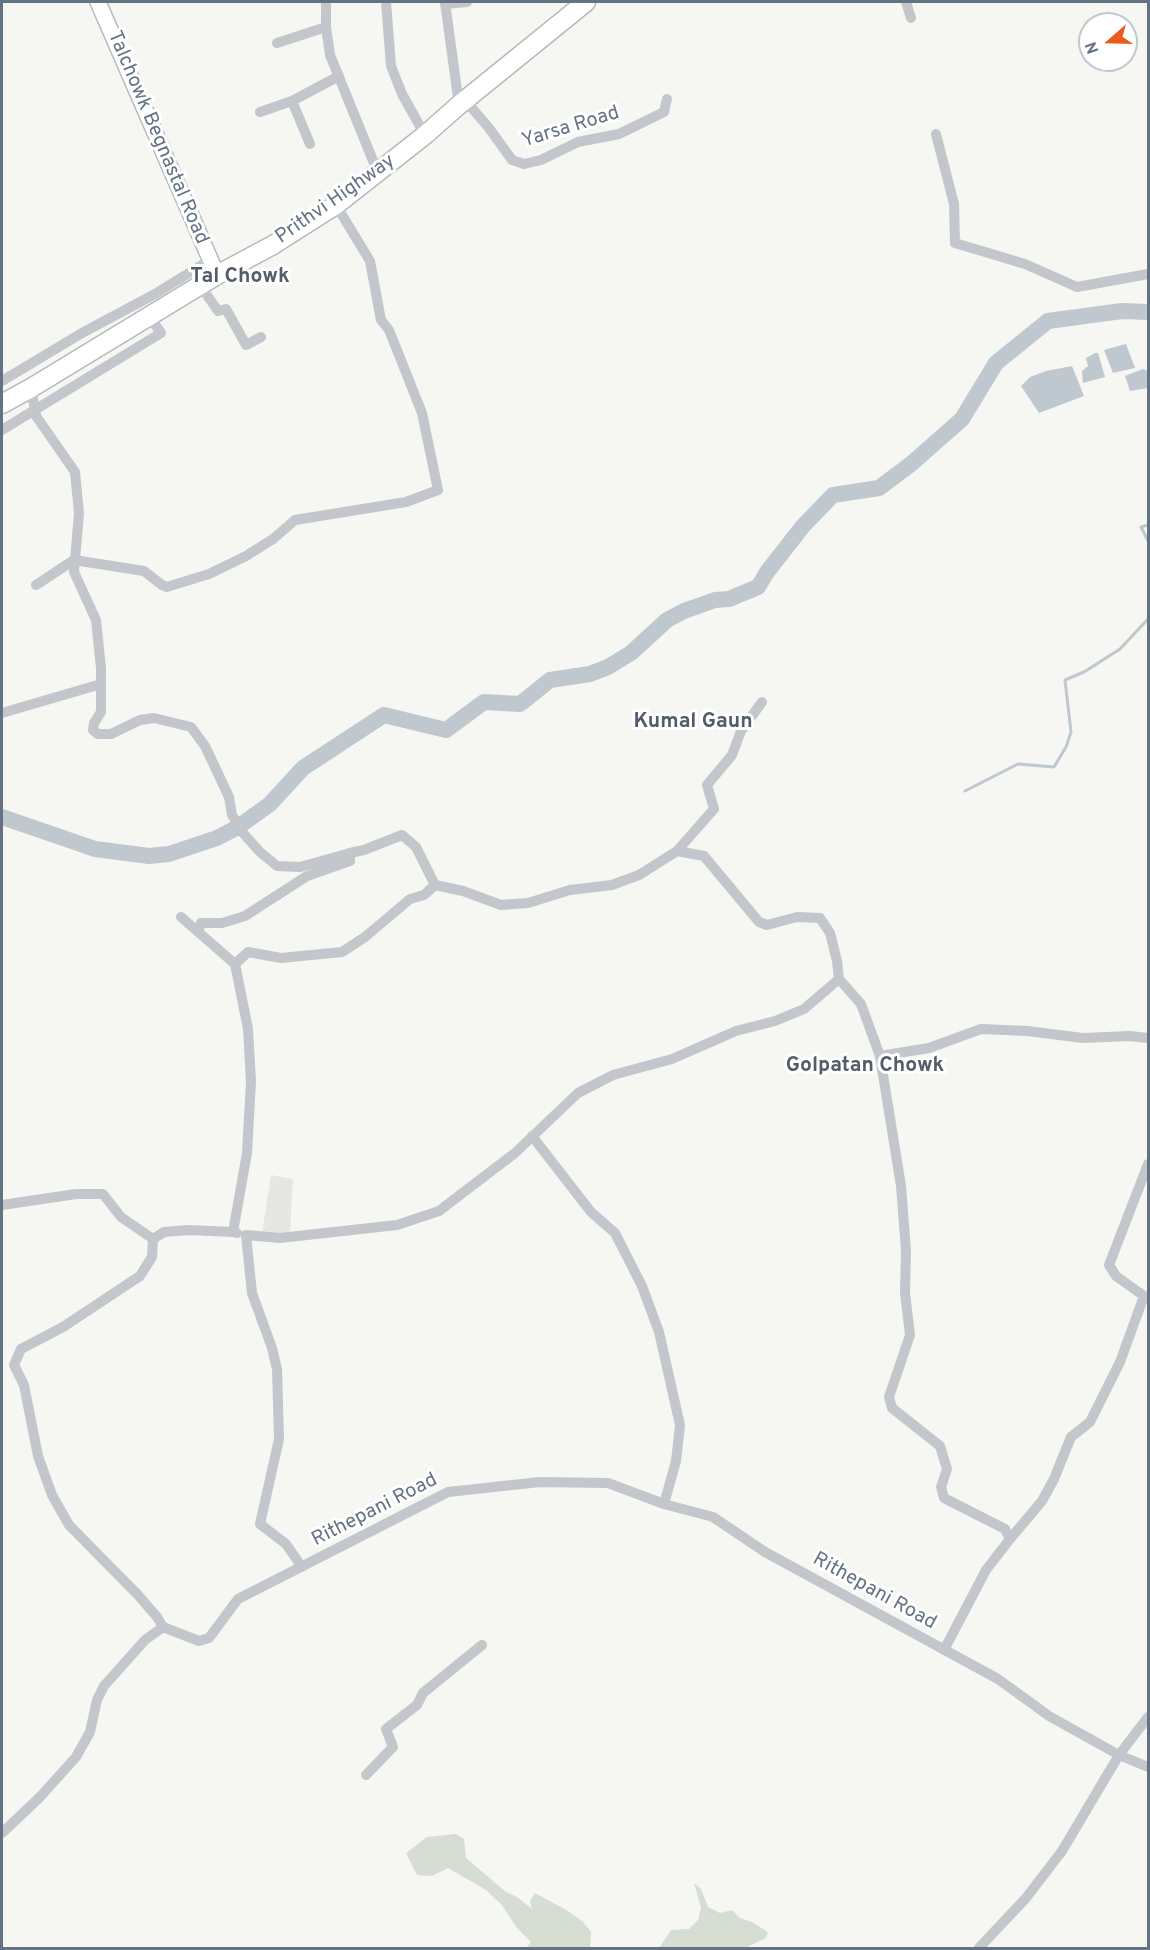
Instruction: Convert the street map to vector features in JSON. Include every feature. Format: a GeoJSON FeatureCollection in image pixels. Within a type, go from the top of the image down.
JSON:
{"type":"FeatureCollection","features":[{"type":"Feature","properties":{"kind":"highway","name":"Prithvi Highway"},"geometry":{"type":"LineString","coordinates":[[2,404],[200,285],[213,267],[273,245],[336,205],[586,2]]}},
{"type":"Feature","properties":{"kind":"main road","name":"Talchowk Begnastal Road"},"geometry":{"type":"LineString","coordinates":[[98,2],[213,267]]}},
{"type":"Feature","properties":{"kind":"street"},"geometry":{"type":"LineString","coordinates":[[326,2],[326,27],[330,55],[378,173]]}},
{"type":"Feature","properties":{"kind":"street"},"geometry":{"type":"LineString","coordinates":[[386,2],[391,66],[402,94],[425,135]]}},
{"type":"Feature","properties":{"kind":"street"},"geometry":{"type":"LineString","coordinates":[[462,103],[445,3],[467,2]]}},
{"type":"Feature","properties":{"kind":"street"},"geometry":{"type":"LineString","coordinates":[[906,2],[911,18]]}},
{"type":"Feature","properties":{"kind":"street"},"geometry":{"type":"LineString","coordinates":[[277,44],[326,27]]}},
{"type":"Feature","properties":{"kind":"street"},"geometry":{"type":"LineString","coordinates":[[260,112],[292,101],[339,76]]}},
{"type":"Feature","properties":{"kind":"street","name":"Yarsa Road"},"geometry":{"type":"LineString","coordinates":[[462,103],[489,128],[512,160],[524,164],[541,160],[578,142],[619,134],[664,112],[667,99]]}},
{"type":"Feature","properties":{"kind":"street"},"geometry":{"type":"LineString","coordinates":[[292,101],[310,144]]}},
{"type":"Feature","properties":{"kind":"street"},"geometry":{"type":"LineString","coordinates":[[936,134],[954,204],[955,243],[1024,264],[1077,287],[1149,274]]}},
{"type":"Feature","properties":{"kind":"street"},"geometry":{"type":"LineString","coordinates":[[36,585],[74,560],[144,571],[167,587],[209,574],[246,556],[273,539],[295,520],[406,502],[438,490],[422,413],[389,330],[381,320],[370,261],[336,205]]}},
{"type":"Feature","properties":{"kind":"street"},"geometry":{"type":"LineString","coordinates":[[2,381],[82,333],[155,294],[213,267]]}},
{"type":"Feature","properties":{"kind":"street"},"geometry":{"type":"LineString","coordinates":[[200,285],[218,311],[226,309],[246,345],[261,337]]}},
{"type":"Feature","properties":{"kind":"street"},"geometry":{"type":"LineString","coordinates":[[2,430],[161,333],[149,316]]}},
{"type":"Feature","properties":{"kind":"street"},"geometry":{"type":"LineString","coordinates":[[31,388],[36,417],[75,472],[79,513],[74,572],[96,620],[101,684],[101,712],[94,723],[93,730],[98,734],[111,734],[140,720],[154,718],[191,727],[205,746],[229,797],[232,814],[243,833],[277,866],[300,867],[363,850],[402,835],[416,848],[435,885]]}},
{"type":"Feature","properties":{"kind":"street"},"geometry":{"type":"LineString","coordinates":[[2,713],[101,684]]}},
{"type":"Feature","properties":{"kind":"street"},"geometry":{"type":"LineString","coordinates":[[435,885],[463,891],[501,905],[528,903],[570,890],[612,885],[639,875],[678,850],[714,809],[707,785],[732,755],[741,731],[762,702]]}},
{"type":"Feature","properties":{"kind":"street"},"geometry":{"type":"LineString","coordinates":[[678,850],[704,856],[759,922],[767,925],[797,917],[820,918],[830,933],[839,979],[861,1004],[880,1056],[901,1186],[906,1251],[905,1293],[910,1335],[889,1397],[892,1408],[940,1446],[947,1469],[941,1487],[944,1498],[1005,1529],[1011,1539]]}},
{"type":"Feature","properties":{"kind":"street"},"geometry":{"type":"LineString","coordinates":[[198,932],[201,923],[222,923],[245,916],[307,876],[350,861],[350,853]]}},
{"type":"Feature","properties":{"kind":"street"},"geometry":{"type":"LineString","coordinates":[[235,964],[248,952],[281,958],[342,952],[410,899],[424,895],[435,885]]}},
{"type":"Feature","properties":{"kind":"street"},"geometry":{"type":"LineString","coordinates":[[181,917],[235,964],[248,1029],[251,1082],[248,1153],[232,1232]]}},
{"type":"Feature","properties":{"kind":"street"},"geometry":{"type":"LineString","coordinates":[[153,1239],[164,1232],[176,1231],[232,1232],[280,1238],[397,1224],[439,1211],[515,1153],[578,1093],[613,1075],[672,1059],[736,1030],[775,1021],[804,1009],[839,979]]}},
{"type":"Feature","properties":{"kind":"street"},"geometry":{"type":"LineString","coordinates":[[880,1056],[929,1048],[981,1029],[1027,1031],[1083,1038],[1130,1036],[1149,1038]]}},
{"type":"Feature","properties":{"kind":"street"},"geometry":{"type":"LineString","coordinates":[[532,1136],[591,1212],[615,1233],[642,1286],[659,1332],[680,1425],[676,1461],[664,1504]]}},
{"type":"Feature","properties":{"kind":"street"},"geometry":{"type":"LineString","coordinates":[[944,1650],[986,1570],[1042,1501],[1054,1479],[1071,1437],[1090,1422],[1120,1362],[1146,1296],[1116,1276],[1109,1265],[1149,1164]]}},
{"type":"Feature","properties":{"kind":"street"},"geometry":{"type":"LineString","coordinates":[[2,1205],[76,1194],[103,1194],[121,1217],[153,1239]]}},
{"type":"Feature","properties":{"kind":"street"},"geometry":{"type":"LineString","coordinates":[[246,1235],[252,1293],[272,1348],[277,1369],[279,1439],[260,1524],[286,1544],[302,1567]]}},
{"type":"Feature","properties":{"kind":"street"},"geometry":{"type":"LineString","coordinates":[[2,1833],[40,1797],[76,1757],[90,1732],[97,1700],[104,1686],[145,1640],[163,1628],[157,1617],[138,1595],[69,1525],[52,1495],[38,1456],[24,1385],[14,1365],[21,1348],[63,1327],[140,1276],[152,1257],[153,1239]]}},
{"type":"Feature","properties":{"kind":"street"},"geometry":{"type":"LineString","coordinates":[[2,1366],[14,1365]]}},
{"type":"Feature","properties":{"kind":"street","name":"Rithepani Road"},"geometry":{"type":"LineString","coordinates":[[163,1628],[199,1641],[209,1638],[238,1599],[448,1492],[540,1482],[608,1484],[664,1504],[713,1517],[789,1566],[998,1680],[1049,1716],[1119,1755],[1149,1767]]}},
{"type":"Feature","properties":{"kind":"street"},"geometry":{"type":"LineString","coordinates":[[366,1775],[393,1747],[386,1729],[417,1705],[423,1693],[482,1645]]}},
{"type":"Feature","properties":{"kind":"street"},"geometry":{"type":"LineString","coordinates":[[979,1948],[1026,1898],[1062,1851],[1119,1755],[1149,1717]]}},
{"type":"Feature","properties":{"kind":"shaded area"},"geometry":{"type":"Polygon","coordinates":[[[1126,344],[1135,368],[1113,373],[1104,350],[1126,344]]]}},
{"type":"Feature","properties":{"kind":"shaded area"},"geometry":{"type":"Polygon","coordinates":[[[1098,353],[1105,377],[1083,383],[1082,371],[1088,366],[1086,358],[1098,353]]]}},
{"type":"Feature","properties":{"kind":"shaded area"},"geometry":{"type":"Polygon","coordinates":[[[1072,366],[1084,396],[1039,413],[1021,386],[1030,377],[1072,366]]]}},
{"type":"Feature","properties":{"kind":"shaded area"},"geometry":{"type":"Polygon","coordinates":[[[1143,369],[1148,371],[1148,388],[1130,391],[1125,376],[1143,369]]]}},
{"type":"Feature","properties":{"kind":"shaded area"},"geometry":{"type":"Polygon","coordinates":[[[271,1175],[293,1179],[290,1234],[262,1233],[271,1175]]]}},
{"type":"Feature","properties":{"kind":"shaded area"},"geometry":{"type":"Polygon","coordinates":[[[456,1834],[464,1839],[466,1858],[506,1892],[517,1897],[532,1909],[530,1901],[535,1893],[583,1922],[591,1932],[590,1948],[526,1948],[531,1942],[517,1928],[502,1905],[486,1890],[448,1868],[432,1876],[417,1875],[406,1853],[427,1837],[456,1834]]]}},
{"type":"Feature","properties":{"kind":"shaded area"},"geometry":{"type":"Polygon","coordinates":[[[694,1883],[701,1889],[708,1907],[720,1913],[732,1910],[740,1918],[768,1932],[766,1938],[745,1948],[659,1948],[671,1930],[689,1929],[698,1920],[701,1908],[694,1883]]]}},
{"type":"Feature","properties":{"kind":"waterway"},"geometry":{"type":"LineString","coordinates":[[2,817],[95,849],[149,856],[169,854],[217,838],[238,827],[270,804],[303,768],[384,715],[446,730],[484,702],[520,704],[550,680],[590,674],[608,667],[631,653],[667,620],[684,611],[715,600],[729,599],[758,587],[803,526],[833,495],[879,488],[911,464],[962,419],[996,363],[1048,321],[1122,311],[1148,312]]}},
{"type":"Feature","properties":{"kind":"waterway"},"geometry":{"type":"LineString","coordinates":[[1148,525],[1141,527],[1148,541]]}},
{"type":"Feature","properties":{"kind":"waterway"},"geometry":{"type":"LineString","coordinates":[[965,791],[1018,764],[1054,767],[1066,747],[1071,732],[1065,680],[1084,672],[1120,649],[1148,619]]}},
{"type":"Feature","properties":{"kind":"district","name":"Tal Chowk"},"geometry":{"type":"Point","coordinates":[240,278]}},
{"type":"Feature","properties":{"kind":"district","name":"Kumal Gaun"},"geometry":{"type":"Point","coordinates":[693,723]}},
{"type":"Feature","properties":{"kind":"district","name":"Golpatan Chowk"},"geometry":{"type":"Point","coordinates":[865,1067]}}]}
